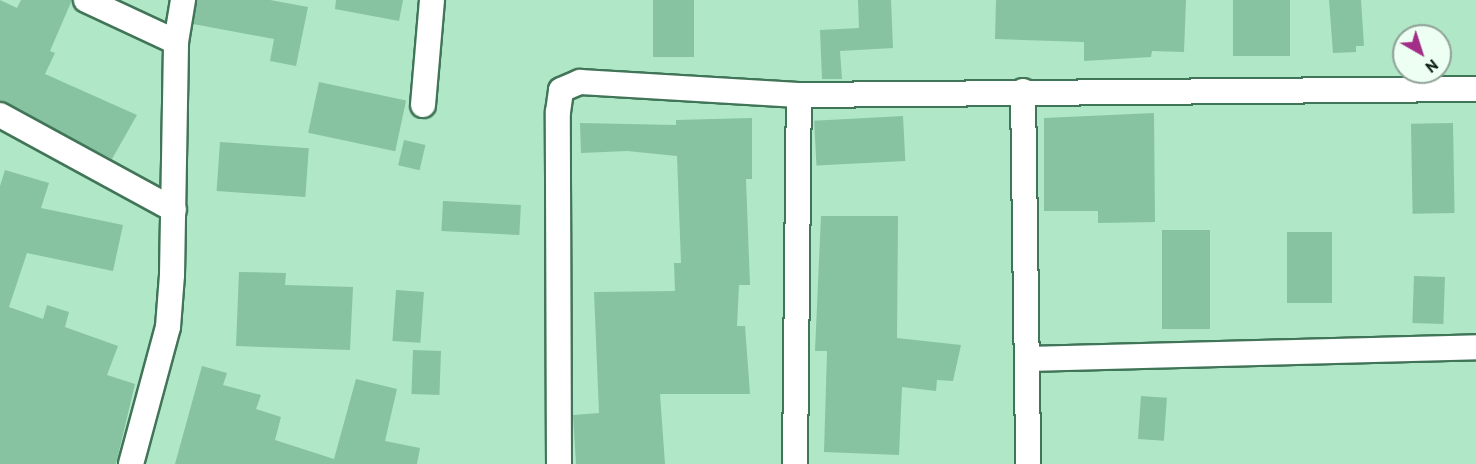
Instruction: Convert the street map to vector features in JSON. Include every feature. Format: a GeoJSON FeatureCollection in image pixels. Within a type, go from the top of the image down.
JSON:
{"type":"FeatureCollection","features":[{"type":"Feature","properties":{"kind":"street"},"geometry":{"type":"LineString","coordinates":[[86,0],[176,42]]}},
{"type":"Feature","properties":{"kind":"street"},"geometry":{"type":"LineString","coordinates":[[132,464],[168,327],[174,210],[176,42],[183,0]]}},
{"type":"Feature","properties":{"kind":"street"},"geometry":{"type":"LineString","coordinates":[[423,105],[432,0]]}},
{"type":"Feature","properties":{"kind":"street"},"geometry":{"type":"LineString","coordinates":[[559,464],[558,112],[561,90],[580,82],[799,95],[1023,91],[1476,89]]}},
{"type":"Feature","properties":{"kind":"street"},"geometry":{"type":"LineString","coordinates":[[1023,91],[1030,359],[1028,464]]}},
{"type":"Feature","properties":{"kind":"street"},"geometry":{"type":"LineString","coordinates":[[795,464],[799,95]]}},
{"type":"Feature","properties":{"kind":"street"},"geometry":{"type":"LineString","coordinates":[[0,115],[174,210]]}},
{"type":"Feature","properties":{"kind":"street"},"geometry":{"type":"LineString","coordinates":[[1030,359],[1476,347]]}},
{"type":"Feature","properties":{"kind":"building"},"geometry":{"type":"Polygon","coordinates":[[[0,0],[17,8],[21,0],[72,0],[50,51],[55,53],[45,74],[137,115],[112,159],[0,101],[0,0]]]}},
{"type":"Feature","properties":{"kind":"building"},"geometry":{"type":"Polygon","coordinates":[[[197,0],[270,0],[308,7],[296,66],[270,61],[274,39],[193,24],[197,0]]]}},
{"type":"Feature","properties":{"kind":"building"},"geometry":{"type":"Polygon","coordinates":[[[336,0],[403,0],[399,21],[335,9],[336,0]]]}},
{"type":"Feature","properties":{"kind":"building"},"geometry":{"type":"Polygon","coordinates":[[[653,0],[694,0],[694,57],[653,57],[653,0]]]}},
{"type":"Feature","properties":{"kind":"building"},"geometry":{"type":"Polygon","coordinates":[[[858,0],[891,0],[893,48],[840,51],[842,79],[822,79],[820,30],[859,28],[858,0]]]}},
{"type":"Feature","properties":{"kind":"building"},"geometry":{"type":"Polygon","coordinates":[[[996,0],[1186,0],[1184,52],[1152,51],[1151,57],[1084,61],[1084,42],[995,39],[996,0]]]}},
{"type":"Feature","properties":{"kind":"building"},"geometry":{"type":"Polygon","coordinates":[[[1233,0],[1290,0],[1290,56],[1233,56],[1233,0]]]}},
{"type":"Feature","properties":{"kind":"building"},"geometry":{"type":"Polygon","coordinates":[[[1329,0],[1361,0],[1364,46],[1356,46],[1356,52],[1333,53],[1329,0]]]}},
{"type":"Feature","properties":{"kind":"building"},"geometry":{"type":"Polygon","coordinates":[[[319,82],[406,101],[395,151],[308,133],[319,82]]]}},
{"type":"Feature","properties":{"kind":"building"},"geometry":{"type":"Polygon","coordinates":[[[1154,113],[1155,222],[1098,223],[1098,211],[1044,211],[1044,118],[1154,113]]]}},
{"type":"Feature","properties":{"kind":"building"},"geometry":{"type":"Polygon","coordinates":[[[903,116],[905,161],[816,166],[814,121],[903,116]]]}},
{"type":"Feature","properties":{"kind":"building"},"geometry":{"type":"Polygon","coordinates":[[[752,118],[752,179],[746,179],[750,285],[739,285],[737,326],[745,326],[750,394],[660,394],[665,464],[576,464],[573,415],[599,413],[594,292],[675,291],[674,263],[681,263],[677,156],[627,151],[581,153],[580,123],[676,125],[676,120],[752,118]]]}},
{"type":"Feature","properties":{"kind":"building"},"geometry":{"type":"Polygon","coordinates":[[[1453,123],[1455,213],[1413,214],[1411,124],[1453,123]]]}},
{"type":"Feature","properties":{"kind":"building"},"geometry":{"type":"Polygon","coordinates":[[[404,140],[425,145],[420,170],[398,165],[404,140]]]}},
{"type":"Feature","properties":{"kind":"building"},"geometry":{"type":"Polygon","coordinates":[[[220,142],[309,148],[305,197],[217,191],[220,142]]]}},
{"type":"Feature","properties":{"kind":"building"},"geometry":{"type":"Polygon","coordinates":[[[5,170],[49,183],[41,208],[123,225],[113,271],[27,253],[9,307],[43,319],[47,305],[69,312],[65,327],[118,346],[107,375],[135,384],[116,464],[0,464],[0,186],[5,170]]]}},
{"type":"Feature","properties":{"kind":"building"},"geometry":{"type":"Polygon","coordinates":[[[443,201],[521,205],[519,235],[441,231],[443,201]]]}},
{"type":"Feature","properties":{"kind":"building"},"geometry":{"type":"Polygon","coordinates":[[[821,216],[898,216],[897,338],[961,345],[953,381],[937,380],[936,391],[902,387],[899,455],[824,452],[827,351],[815,351],[821,216]]]}},
{"type":"Feature","properties":{"kind":"building"},"geometry":{"type":"Polygon","coordinates":[[[1162,230],[1210,230],[1210,329],[1162,329],[1162,230]]]}},
{"type":"Feature","properties":{"kind":"building"},"geometry":{"type":"Polygon","coordinates":[[[1287,232],[1332,232],[1332,303],[1287,303],[1287,232]]]}},
{"type":"Feature","properties":{"kind":"building"},"geometry":{"type":"Polygon","coordinates":[[[239,272],[286,273],[285,285],[353,287],[350,350],[236,346],[239,272]]]}},
{"type":"Feature","properties":{"kind":"building"},"geometry":{"type":"Polygon","coordinates":[[[1414,276],[1445,277],[1443,324],[1412,323],[1414,276]]]}},
{"type":"Feature","properties":{"kind":"building"},"geometry":{"type":"Polygon","coordinates":[[[396,290],[424,292],[420,343],[392,341],[396,290]]]}},
{"type":"Feature","properties":{"kind":"building"},"geometry":{"type":"Polygon","coordinates":[[[413,350],[441,351],[439,395],[411,394],[413,350]]]}},
{"type":"Feature","properties":{"kind":"building"},"geometry":{"type":"Polygon","coordinates":[[[202,366],[227,373],[223,385],[261,395],[256,409],[281,417],[275,440],[334,459],[356,379],[397,389],[385,441],[420,448],[417,464],[175,464],[202,366]]]}},
{"type":"Feature","properties":{"kind":"building"},"geometry":{"type":"Polygon","coordinates":[[[1141,396],[1167,398],[1164,441],[1138,439],[1141,396]]]}}]}
